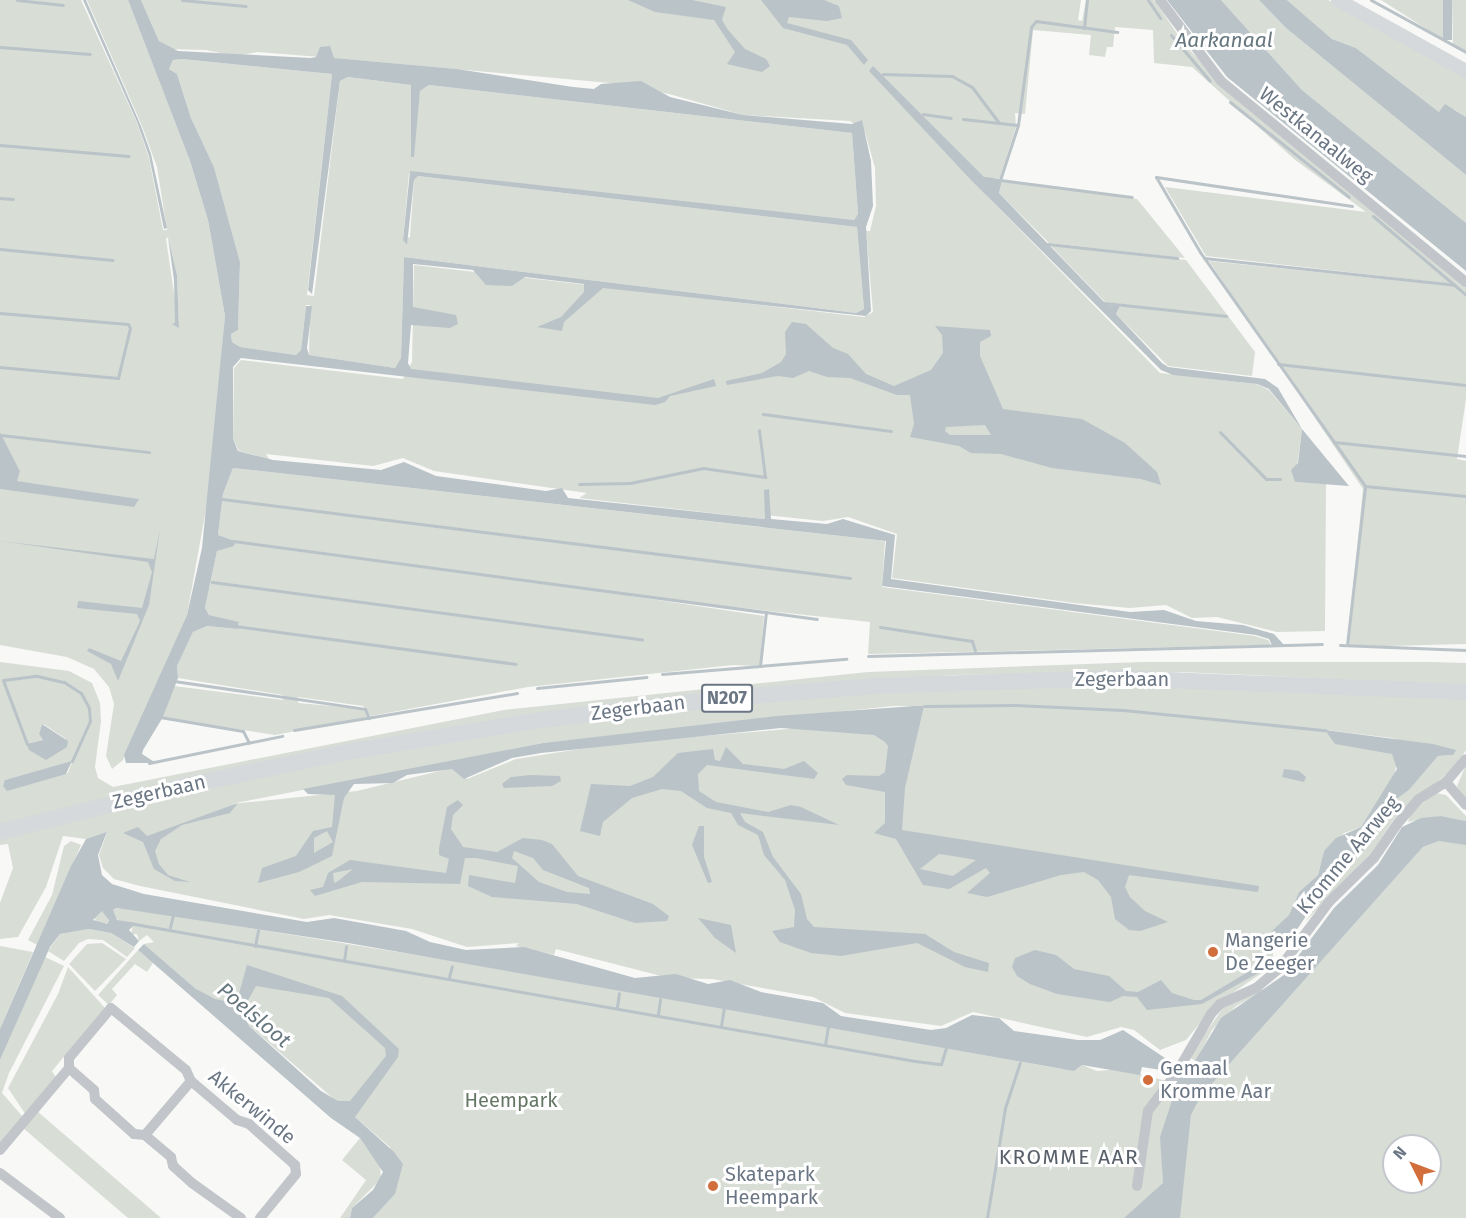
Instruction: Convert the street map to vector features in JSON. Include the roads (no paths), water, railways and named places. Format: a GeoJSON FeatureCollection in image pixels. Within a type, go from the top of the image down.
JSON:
{"type":"FeatureCollection","features":[{"type":"Feature","properties":{"kind":"main road"},"geometry":{"type":"LineString","coordinates":[[1338,0],[1466,71]]}},
{"type":"Feature","properties":{"kind":"main road","name":"Zegerbaan"},"geometry":{"type":"LineString","coordinates":[[0,832],[185,786],[352,751],[540,720],[728,698],[895,685],[1118,678],[1263,681],[1466,692]]}},
{"type":"Feature","properties":{"kind":"street","name":"Westkanaalweg"},"geometry":{"type":"LineString","coordinates":[[1160,0],[1221,81],[1466,282]]}},
{"type":"Feature","properties":{"kind":"street","name":"Kromme Aarweg"},"geometry":{"type":"LineString","coordinates":[[1137,1186],[1148,1111],[1211,1014],[1220,1004],[1257,988],[1279,969],[1329,902],[1374,858],[1398,823],[1419,800],[1446,782],[1466,759]]}},
{"type":"Feature","properties":{"kind":"street"},"geometry":{"type":"LineString","coordinates":[[1446,782],[1466,805]]}},
{"type":"Feature","properties":{"kind":"street","name":"Akkerwinde"},"geometry":{"type":"LineString","coordinates":[[0,1150],[69,1068],[69,1058],[111,1008],[186,1070],[191,1081],[295,1165],[296,1174],[260,1218]]}},
{"type":"Feature","properties":{"kind":"street"},"geometry":{"type":"LineString","coordinates":[[69,1068],[94,1090],[94,1099],[134,1134],[145,1135],[171,1157],[173,1166],[208,1196],[214,1196],[241,1218]]}},
{"type":"Feature","properties":{"kind":"street","name":"Akkerwinde"},"geometry":{"type":"LineString","coordinates":[[145,1135],[191,1081]]}},
{"type":"Feature","properties":{"kind":"street"},"geometry":{"type":"LineString","coordinates":[[0,1173],[60,1218]]}},
{"type":"Feature","properties":{"kind":"water"},"geometry":{"type":"Polygon","coordinates":[[[83,0],[86,0],[141,126],[151,154],[167,228],[164,229],[149,156],[137,122],[83,0]]]}},
{"type":"Feature","properties":{"kind":"water"},"geometry":{"type":"Polygon","coordinates":[[[128,0],[141,0],[159,41],[178,51],[311,58],[316,57],[320,47],[330,46],[334,58],[457,69],[573,87],[594,89],[601,84],[641,81],[670,97],[743,115],[852,124],[862,120],[871,161],[873,206],[866,227],[871,311],[866,316],[603,288],[564,322],[562,331],[537,327],[561,317],[584,292],[584,284],[525,277],[512,286],[486,285],[473,270],[413,264],[413,307],[456,315],[458,324],[450,328],[411,325],[408,363],[411,369],[658,398],[714,379],[716,386],[670,396],[665,402],[655,405],[241,358],[233,367],[233,439],[238,451],[273,460],[381,470],[404,462],[436,476],[546,491],[562,488],[568,498],[765,519],[764,490],[769,489],[771,519],[827,524],[843,519],[895,535],[891,579],[1130,612],[1164,610],[1196,621],[1243,625],[1274,634],[1284,645],[1272,645],[1269,639],[1256,635],[882,586],[886,541],[233,468],[223,494],[218,535],[235,541],[234,546],[217,551],[205,608],[209,615],[239,622],[237,629],[207,626],[193,632],[177,666],[178,678],[163,717],[143,750],[142,754],[156,763],[126,763],[124,755],[187,615],[202,548],[225,316],[208,220],[190,161],[128,0]],[[182,59],[173,60],[169,69],[177,74],[191,118],[214,167],[240,262],[238,330],[231,334],[232,342],[240,347],[296,355],[301,350],[306,306],[312,306],[307,348],[309,355],[395,368],[401,358],[404,257],[856,313],[864,309],[857,227],[418,176],[414,180],[407,245],[403,240],[410,171],[854,220],[858,214],[852,133],[429,85],[420,91],[414,157],[411,157],[411,85],[348,77],[340,81],[312,294],[308,290],[332,74],[182,59]]]}},
{"type":"Feature","properties":{"kind":"water"},"geometry":{"type":"Polygon","coordinates":[[[628,0],[692,0],[726,7],[722,20],[728,30],[745,49],[766,59],[770,66],[762,72],[727,64],[735,52],[714,20],[655,12],[628,0]]]}},
{"type":"Feature","properties":{"kind":"water"},"geometry":{"type":"Polygon","coordinates":[[[761,0],[824,0],[839,6],[842,18],[827,21],[789,17],[787,23],[851,40],[868,60],[864,65],[847,45],[783,28],[761,0]]]}},
{"type":"Feature","properties":{"kind":"water","name":"Aarkanaal"},"geometry":{"type":"Polygon","coordinates":[[[1167,0],[1221,0],[1302,90],[1466,223],[1466,271],[1227,77],[1167,0]]]}},
{"type":"Feature","properties":{"kind":"water"},"geometry":{"type":"Polygon","coordinates":[[[1259,0],[1287,0],[1332,39],[1356,48],[1439,112],[1445,104],[1466,117],[1466,175],[1286,28],[1259,0]]]}},
{"type":"Feature","properties":{"kind":"water"},"geometry":{"type":"Polygon","coordinates":[[[1443,0],[1452,0],[1452,40],[1443,40],[1443,0]]]}},
{"type":"Feature","properties":{"kind":"water"},"geometry":{"type":"Polygon","coordinates":[[[873,66],[984,177],[1002,181],[999,193],[1107,305],[1120,306],[1116,314],[1162,363],[1168,367],[1265,379],[1278,388],[1302,429],[1269,389],[1257,384],[1173,375],[1161,370],[971,180],[869,71],[873,66]]]}},
{"type":"Feature","properties":{"kind":"water"},"geometry":{"type":"Polygon","coordinates":[[[168,237],[177,275],[179,328],[172,324],[175,323],[174,280],[168,237]]]}},
{"type":"Feature","properties":{"kind":"water"},"geometry":{"type":"Polygon","coordinates":[[[792,322],[806,324],[833,348],[848,354],[866,374],[894,386],[931,370],[943,353],[942,335],[935,326],[990,330],[991,336],[980,342],[980,356],[1003,409],[1082,419],[1125,443],[1157,472],[1161,485],[1141,479],[1052,468],[1001,454],[971,453],[959,446],[910,437],[914,424],[910,395],[897,395],[850,378],[827,377],[809,371],[793,378],[778,376],[727,385],[726,381],[762,373],[781,362],[786,354],[785,332],[792,322]],[[985,425],[946,427],[945,431],[950,435],[991,435],[985,425]]]}},
{"type":"Feature","properties":{"kind":"water"},"geometry":{"type":"Polygon","coordinates":[[[1302,429],[1349,486],[1295,482],[1291,470],[1298,463],[1302,429]]]}},
{"type":"Feature","properties":{"kind":"water"},"geometry":{"type":"Polygon","coordinates":[[[0,432],[20,471],[17,481],[139,499],[134,507],[0,489],[0,432]]]}},
{"type":"Feature","properties":{"kind":"water"},"geometry":{"type":"Polygon","coordinates":[[[160,529],[149,605],[118,681],[111,664],[87,651],[89,648],[121,661],[140,621],[137,614],[77,608],[78,601],[142,608],[152,572],[148,562],[0,541],[154,559],[160,529]]]}},
{"type":"Feature","properties":{"kind":"water"},"geometry":{"type":"Polygon","coordinates":[[[924,706],[905,788],[902,830],[1259,886],[1258,892],[1129,875],[1125,887],[1130,897],[1145,911],[1168,922],[1140,931],[1129,930],[1115,919],[1111,897],[1098,880],[1084,872],[1061,875],[987,897],[967,893],[990,873],[986,868],[949,889],[923,885],[896,839],[874,833],[885,823],[885,792],[846,785],[842,779],[847,775],[879,776],[885,772],[888,746],[885,742],[874,735],[781,728],[541,753],[512,758],[464,779],[452,769],[407,775],[393,783],[354,784],[344,798],[332,856],[299,872],[258,883],[262,868],[296,856],[313,831],[332,827],[335,795],[308,794],[303,789],[543,743],[777,716],[924,706]],[[327,831],[314,838],[314,853],[333,842],[327,831]],[[939,854],[920,869],[953,876],[976,860],[959,857],[939,854]]]}},
{"type":"Feature","properties":{"kind":"water"},"geometry":{"type":"Polygon","coordinates":[[[42,724],[68,741],[67,747],[46,760],[29,750],[27,744],[43,740],[39,734],[42,724]]]}},
{"type":"Feature","properties":{"kind":"water"},"geometry":{"type":"Polygon","coordinates":[[[1325,730],[1433,744],[1456,750],[1453,755],[1438,756],[1409,790],[1387,806],[1373,825],[1363,852],[1340,858],[1338,879],[1318,898],[1290,940],[1272,940],[1271,932],[1289,915],[1299,892],[1318,875],[1324,851],[1336,838],[1361,827],[1397,769],[1392,754],[1335,744],[1325,730]]]}},
{"type":"Feature","properties":{"kind":"water"},"geometry":{"type":"Polygon","coordinates":[[[726,747],[743,764],[784,769],[804,761],[818,773],[814,779],[707,765],[698,774],[699,791],[716,802],[768,812],[791,805],[801,807],[839,825],[740,813],[745,822],[763,832],[773,857],[801,894],[807,919],[814,927],[925,934],[954,952],[989,963],[988,972],[965,967],[917,943],[841,956],[811,953],[780,942],[772,931],[794,927],[795,910],[785,880],[764,855],[758,835],[738,825],[731,813],[707,808],[681,791],[662,789],[632,798],[603,822],[600,836],[580,831],[591,784],[630,786],[653,777],[678,753],[713,749],[715,760],[720,761],[726,747]]]}},
{"type":"Feature","properties":{"kind":"water"},"geometry":{"type":"Polygon","coordinates":[[[72,761],[66,774],[7,791],[3,786],[5,780],[72,761]]]}},
{"type":"Feature","properties":{"kind":"water"},"geometry":{"type":"Polygon","coordinates":[[[1284,769],[1299,771],[1306,777],[1304,782],[1282,777],[1284,769]]]}},
{"type":"Feature","properties":{"kind":"water"},"geometry":{"type":"Polygon","coordinates":[[[560,776],[561,781],[552,786],[504,788],[502,784],[511,777],[560,776]]]}},
{"type":"Feature","properties":{"kind":"water"},"geometry":{"type":"Polygon","coordinates":[[[458,800],[463,805],[453,815],[451,829],[463,847],[497,852],[523,838],[542,840],[552,844],[578,876],[653,904],[669,916],[667,921],[635,923],[577,904],[492,897],[468,886],[469,875],[515,883],[518,866],[476,858],[465,858],[460,884],[362,882],[315,896],[310,890],[323,887],[328,873],[350,860],[446,873],[449,859],[439,855],[439,848],[447,807],[458,800]],[[514,851],[512,858],[539,882],[567,892],[590,894],[589,888],[543,870],[533,858],[514,851]],[[353,869],[333,873],[334,883],[338,881],[353,869]]]}},
{"type":"Feature","properties":{"kind":"water"},"geometry":{"type":"Polygon","coordinates":[[[238,803],[230,813],[182,825],[161,839],[155,851],[159,864],[168,875],[190,882],[175,881],[154,869],[143,842],[123,833],[138,827],[147,836],[238,803]]]}},
{"type":"Feature","properties":{"kind":"water"},"geometry":{"type":"Polygon","coordinates":[[[1441,816],[1466,821],[1466,845],[1439,841],[1423,847],[1201,1096],[1191,1115],[1180,1218],[1124,1218],[1163,1183],[1160,1137],[1175,1091],[1170,1082],[1187,1074],[1221,1018],[1284,975],[1334,908],[1378,865],[1402,827],[1421,818],[1441,816]]]}},
{"type":"Feature","properties":{"kind":"water"},"geometry":{"type":"Polygon","coordinates":[[[699,826],[704,826],[704,857],[712,882],[708,883],[692,845],[699,826]]]}},
{"type":"Feature","properties":{"kind":"water"},"geometry":{"type":"Polygon","coordinates":[[[107,832],[98,855],[102,875],[112,884],[144,894],[307,922],[334,918],[406,931],[430,942],[466,950],[524,947],[635,978],[676,974],[708,984],[730,980],[761,992],[823,1003],[841,1016],[931,1030],[946,1028],[972,1015],[999,1018],[1014,1031],[1078,1040],[1100,1040],[1123,1030],[1165,1058],[1161,1070],[1142,1067],[1140,1075],[1082,1065],[1074,1071],[348,943],[117,908],[113,910],[117,920],[136,923],[129,930],[139,941],[134,947],[111,933],[89,929],[60,934],[50,947],[0,1060],[0,1029],[71,866],[86,839],[107,832]],[[102,911],[93,920],[107,924],[109,920],[102,911]]]}},
{"type":"Feature","properties":{"kind":"water"},"geometry":{"type":"Polygon","coordinates":[[[698,918],[731,925],[736,953],[715,938],[698,918]]]}},
{"type":"Feature","properties":{"kind":"water"},"geometry":{"type":"Polygon","coordinates":[[[144,944],[196,989],[215,999],[229,1002],[238,997],[247,965],[342,996],[399,1049],[398,1057],[355,1117],[394,1152],[403,1164],[395,1194],[373,1218],[350,1218],[352,1208],[373,1190],[383,1172],[360,1138],[331,1118],[138,950],[144,944]],[[256,986],[242,1011],[249,1026],[321,1091],[338,1101],[350,1101],[386,1056],[385,1048],[329,998],[256,986]]]}},
{"type":"Feature","properties":{"kind":"water"},"geometry":{"type":"Polygon","coordinates":[[[1035,950],[1056,955],[1074,969],[1109,976],[1126,991],[1138,992],[1161,980],[1172,993],[1194,1000],[1201,1000],[1263,963],[1273,965],[1202,1004],[1147,1010],[1137,997],[1123,996],[1110,1002],[1057,994],[1030,984],[1017,976],[1012,967],[1015,958],[1035,950]]]}},
{"type":"Feature","properties":{"kind":"waterway"},"geometry":{"type":"LineString","coordinates":[[17,0],[63,5]]}},
{"type":"Feature","properties":{"kind":"waterway"},"geometry":{"type":"LineString","coordinates":[[182,0],[246,6]]}},
{"type":"Feature","properties":{"kind":"waterway"},"geometry":{"type":"LineString","coordinates":[[1084,28],[1087,0]]}},
{"type":"Feature","properties":{"kind":"waterway"},"geometry":{"type":"LineString","coordinates":[[1148,0],[1160,18]]}},
{"type":"Feature","properties":{"kind":"waterway"},"geometry":{"type":"LineString","coordinates":[[1371,0],[1466,52]]}},
{"type":"Feature","properties":{"kind":"waterway"},"geometry":{"type":"LineString","coordinates":[[1000,180],[1018,125],[1031,27],[1036,21],[1117,32]]}},
{"type":"Feature","properties":{"kind":"waterway"},"geometry":{"type":"LineString","coordinates":[[1171,35],[1210,81]]}},
{"type":"Feature","properties":{"kind":"waterway"},"geometry":{"type":"LineString","coordinates":[[0,47],[90,54]]}},
{"type":"Feature","properties":{"kind":"waterway"},"geometry":{"type":"LineString","coordinates":[[883,74],[952,76],[972,87],[999,123]]}},
{"type":"Feature","properties":{"kind":"waterway"},"geometry":{"type":"LineString","coordinates":[[1230,102],[1349,197]]}},
{"type":"Feature","properties":{"kind":"waterway"},"geometry":{"type":"LineString","coordinates":[[923,114],[951,118]]}},
{"type":"Feature","properties":{"kind":"waterway"},"geometry":{"type":"LineString","coordinates":[[963,119],[1018,125]]}},
{"type":"Feature","properties":{"kind":"waterway"},"geometry":{"type":"LineString","coordinates":[[0,145],[129,156]]}},
{"type":"Feature","properties":{"kind":"waterway"},"geometry":{"type":"LineString","coordinates":[[1352,206],[1156,177],[1200,252],[1365,486]]}},
{"type":"Feature","properties":{"kind":"waterway"},"geometry":{"type":"LineString","coordinates":[[985,178],[1132,197]]}},
{"type":"Feature","properties":{"kind":"waterway"},"geometry":{"type":"LineString","coordinates":[[0,198],[13,199]]}},
{"type":"Feature","properties":{"kind":"waterway"},"geometry":{"type":"LineString","coordinates":[[1373,216],[1466,295]]}},
{"type":"Feature","properties":{"kind":"waterway"},"geometry":{"type":"LineString","coordinates":[[1048,244],[1177,258]]}},
{"type":"Feature","properties":{"kind":"waterway"},"geometry":{"type":"LineString","coordinates":[[0,249],[112,260]]}},
{"type":"Feature","properties":{"kind":"waterway"},"geometry":{"type":"LineString","coordinates":[[1204,258],[1455,285]]}},
{"type":"Feature","properties":{"kind":"waterway"},"geometry":{"type":"LineString","coordinates":[[1105,303],[1226,316]]}},
{"type":"Feature","properties":{"kind":"waterway"},"geometry":{"type":"LineString","coordinates":[[0,313],[128,324],[130,328],[118,378],[0,367]]}},
{"type":"Feature","properties":{"kind":"waterway"},"geometry":{"type":"LineString","coordinates":[[1278,364],[1466,385]]}},
{"type":"Feature","properties":{"kind":"waterway"},"geometry":{"type":"LineString","coordinates":[[763,414],[891,431]]}},
{"type":"Feature","properties":{"kind":"waterway"},"geometry":{"type":"LineString","coordinates":[[579,484],[630,483],[703,468],[765,477],[759,430]]}},
{"type":"Feature","properties":{"kind":"waterway"},"geometry":{"type":"LineString","coordinates":[[1220,432],[1266,479],[1280,479]]}},
{"type":"Feature","properties":{"kind":"waterway"},"geometry":{"type":"LineString","coordinates":[[1,435],[149,452]]}},
{"type":"Feature","properties":{"kind":"waterway"},"geometry":{"type":"LineString","coordinates":[[1334,442],[1466,456]]}},
{"type":"Feature","properties":{"kind":"waterway"},"geometry":{"type":"LineString","coordinates":[[1347,645],[1365,486],[1466,496]]}},
{"type":"Feature","properties":{"kind":"waterway"},"geometry":{"type":"LineString","coordinates":[[222,499],[850,578]]}},
{"type":"Feature","properties":{"kind":"waterway"},"geometry":{"type":"LineString","coordinates":[[233,541],[817,619]]}},
{"type":"Feature","properties":{"kind":"waterway"},"geometry":{"type":"LineString","coordinates":[[212,582],[642,639]]}},
{"type":"Feature","properties":{"kind":"waterway"},"geometry":{"type":"LineString","coordinates":[[760,666],[766,612]]}},
{"type":"Feature","properties":{"kind":"waterway"},"geometry":{"type":"LineString","coordinates":[[235,626],[515,664]]}},
{"type":"Feature","properties":{"kind":"waterway"},"geometry":{"type":"LineString","coordinates":[[880,627],[972,641],[975,651]]}},
{"type":"Feature","properties":{"kind":"waterway"},"geometry":{"type":"LineString","coordinates":[[868,656],[1322,644]]}},
{"type":"Feature","properties":{"kind":"waterway"},"geometry":{"type":"LineString","coordinates":[[1340,645],[1466,650]]}},
{"type":"Feature","properties":{"kind":"waterway"},"geometry":{"type":"LineString","coordinates":[[662,674],[846,659]]}},
{"type":"Feature","properties":{"kind":"waterway"},"geometry":{"type":"LineString","coordinates":[[27,744],[3,680],[37,676],[64,682],[81,693],[89,708],[90,721],[72,761]]}},
{"type":"Feature","properties":{"kind":"waterway"},"geometry":{"type":"LineString","coordinates":[[537,688],[646,677]]}},
{"type":"Feature","properties":{"kind":"waterway"},"geometry":{"type":"LineString","coordinates":[[174,681],[365,709],[369,718]]}},
{"type":"Feature","properties":{"kind":"waterway"},"geometry":{"type":"LineString","coordinates":[[294,730],[517,693]]}},
{"type":"Feature","properties":{"kind":"waterway"},"geometry":{"type":"LineString","coordinates":[[924,706],[1015,705],[1123,710],[1325,730]]}},
{"type":"Feature","properties":{"kind":"waterway"},"geometry":{"type":"LineString","coordinates":[[160,717],[243,731],[249,743]]}},
{"type":"Feature","properties":{"kind":"waterway"},"geometry":{"type":"LineString","coordinates":[[149,763],[282,736]]}},
{"type":"Feature","properties":{"kind":"waterway"},"geometry":{"type":"LineString","coordinates":[[170,927],[173,915]]}},
{"type":"Feature","properties":{"kind":"waterway"},"geometry":{"type":"LineString","coordinates":[[129,923],[915,1061],[941,1064],[946,1048]]}},
{"type":"Feature","properties":{"kind":"waterway"},"geometry":{"type":"LineString","coordinates":[[255,946],[258,930]]}},
{"type":"Feature","properties":{"kind":"waterway"},"geometry":{"type":"LineString","coordinates":[[344,961],[346,946]]}},
{"type":"Feature","properties":{"kind":"waterway"},"geometry":{"type":"LineString","coordinates":[[449,977],[452,966]]}},
{"type":"Feature","properties":{"kind":"waterway"},"geometry":{"type":"LineString","coordinates":[[617,1007],[619,993]]}},
{"type":"Feature","properties":{"kind":"waterway"},"geometry":{"type":"LineString","coordinates":[[658,1014],[660,999]]}},
{"type":"Feature","properties":{"kind":"waterway"},"geometry":{"type":"LineString","coordinates":[[721,1026],[724,1008]]}},
{"type":"Feature","properties":{"kind":"waterway"},"geometry":{"type":"LineString","coordinates":[[825,1045],[828,1026]]}},
{"type":"Feature","properties":{"kind":"waterway"},"geometry":{"type":"LineString","coordinates":[[987,1218],[1005,1108],[1020,1062]]}},
{"type":"Feature","properties":{"kind":"place","name":"Mangerie De Zeeger"},"geometry":{"type":"Point","coordinates":[1213,952]}},
{"type":"Feature","properties":{"kind":"place","name":"Gemaal Kromme Aar"},"geometry":{"type":"Point","coordinates":[1148,1080]}},
{"type":"Feature","properties":{"kind":"place","name":"Skatepark Heempark"},"geometry":{"type":"Point","coordinates":[713,1186]}},
{"type":"Feature","properties":{"kind":"district","name":"KROMME AAR"},"geometry":{"type":"Point","coordinates":[1069,1157]}},
{"type":"Feature","properties":{"kind":"water label","name":"Poelsloot"},"geometry":{"type":"Point","coordinates":[254,1015]}},
{"type":"Feature","properties":{"kind":"park label","name":"Heempark"},"geometry":{"type":"Point","coordinates":[511,1100]}}]}
